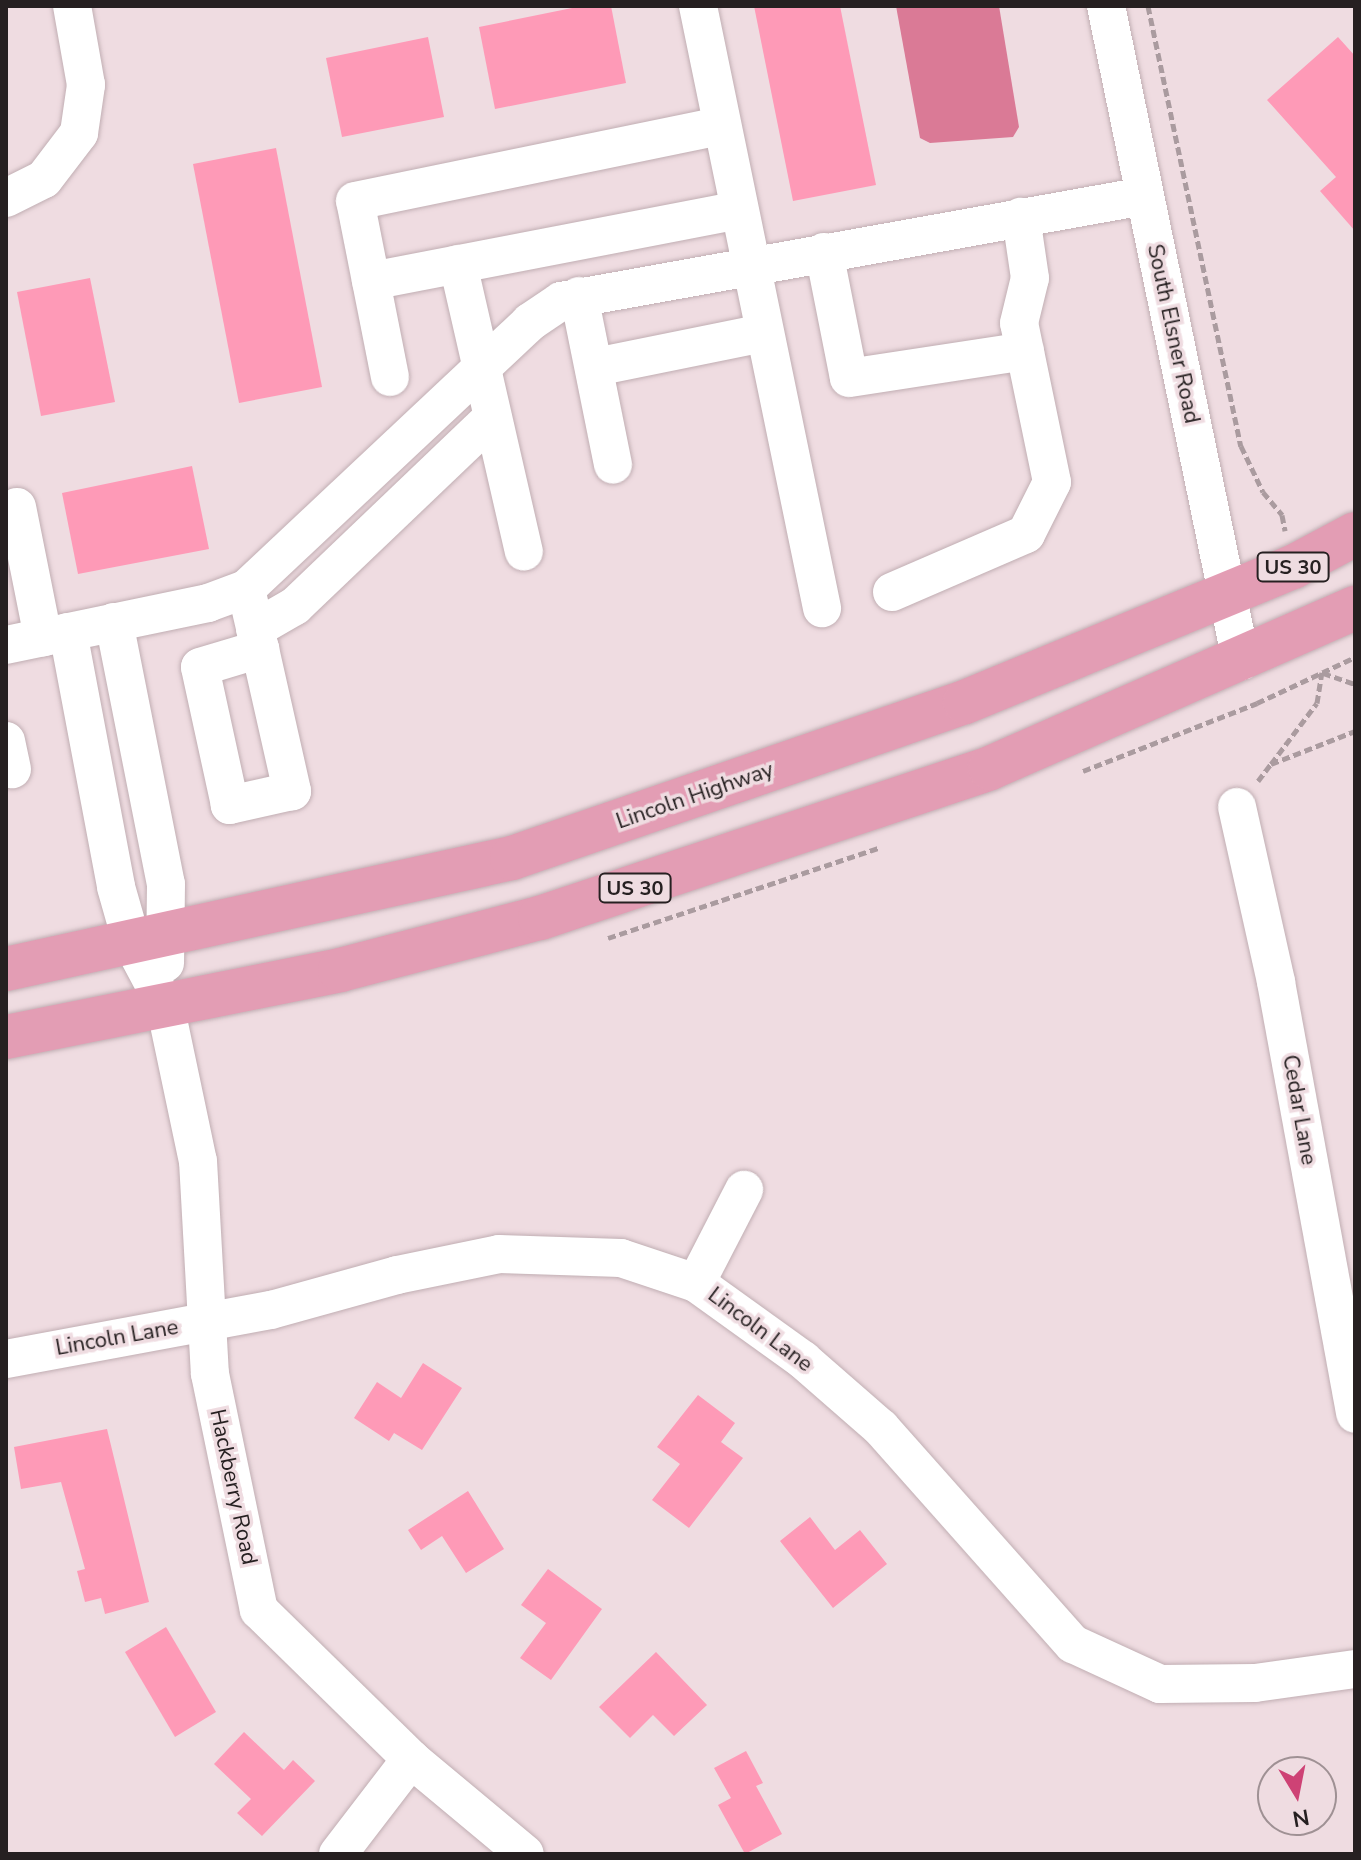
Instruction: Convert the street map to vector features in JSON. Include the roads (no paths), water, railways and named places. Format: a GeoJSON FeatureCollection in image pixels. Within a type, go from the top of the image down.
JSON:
{"type":"FeatureCollection","features":[{"type":"Feature","properties":{"kind":"main road","name":"Lincoln Highway"},"geometry":{"type":"LineString","coordinates":[[6,969],[512,858],[965,702],[1228,595],[1355,534]]}},
{"type":"Feature","properties":{"kind":"main road","name":"US 30"},"geometry":{"type":"LineString","coordinates":[[6,1037],[340,970],[540,918],[977,773],[1241,661],[1355,608]]}},
{"type":"Feature","properties":{"kind":"street"},"geometry":{"type":"LineString","coordinates":[[6,198],[44,179],[79,133],[86,85],[72,6]]}},
{"type":"Feature","properties":{"kind":"street"},"geometry":{"type":"LineString","coordinates":[[698,6],[748,264],[822,608]]}},
{"type":"Feature","properties":{"kind":"street","name":"South Elsner Road"},"geometry":{"type":"LineString","coordinates":[[1106,6],[1241,661]]}},
{"type":"Feature","properties":{"kind":"street"},"geometry":{"type":"LineString","coordinates":[[390,377],[355,201],[721,126]]}},
{"type":"Feature","properties":{"kind":"street"},"geometry":{"type":"LineString","coordinates":[[6,645],[208,603],[246,589],[530,322],[561,301],[748,264],[1144,196]]}},
{"type":"Feature","properties":{"kind":"street"},"geometry":{"type":"LineString","coordinates":[[371,281],[738,210]]}},
{"type":"Feature","properties":{"kind":"street"},"geometry":{"type":"LineString","coordinates":[[892,592],[1026,534],[1052,482],[1019,323],[1030,278],[1021,217]]}},
{"type":"Feature","properties":{"kind":"street"},"geometry":{"type":"LineString","coordinates":[[824,252],[849,378],[1025,351]]}},
{"type":"Feature","properties":{"kind":"street"},"geometry":{"type":"LineString","coordinates":[[458,264],[524,552]]}},
{"type":"Feature","properties":{"kind":"street"},"geometry":{"type":"LineString","coordinates":[[579,296],[613,465]]}},
{"type":"Feature","properties":{"kind":"street"},"geometry":{"type":"LineString","coordinates":[[595,367],[763,333]]}},
{"type":"Feature","properties":{"kind":"street"},"geometry":{"type":"LineString","coordinates":[[246,589],[258,639],[492,418]]}},
{"type":"Feature","properties":{"kind":"street","name":"Hackberry Road"},"geometry":{"type":"LineString","coordinates":[[17,507],[56,635],[116,887],[149,940],[165,1005],[198,1161],[204,1322],[210,1374],[259,1610],[411,1759],[525,1854]]}},
{"type":"Feature","properties":{"kind":"street"},"geometry":{"type":"LineString","coordinates":[[114,622],[166,884],[149,940]]}},
{"type":"Feature","properties":{"kind":"street","name":"Cedar Lane"},"geometry":{"type":"LineString","coordinates":[[1237,807],[1276,982],[1355,1414]]}},
{"type":"Feature","properties":{"kind":"street"},"geometry":{"type":"LineString","coordinates":[[696,1283],[744,1190]]}},
{"type":"Feature","properties":{"kind":"street","name":"Lincoln Lane"},"geometry":{"type":"LineString","coordinates":[[6,1359],[204,1322],[499,1254],[621,1258],[696,1283],[803,1360],[881,1428],[1073,1644],[1160,1684],[1255,1683],[1355,1669]]}},
{"type":"Feature","properties":{"kind":"street"},"geometry":{"type":"LineString","coordinates":[[338,1854],[411,1759]]}}]}
